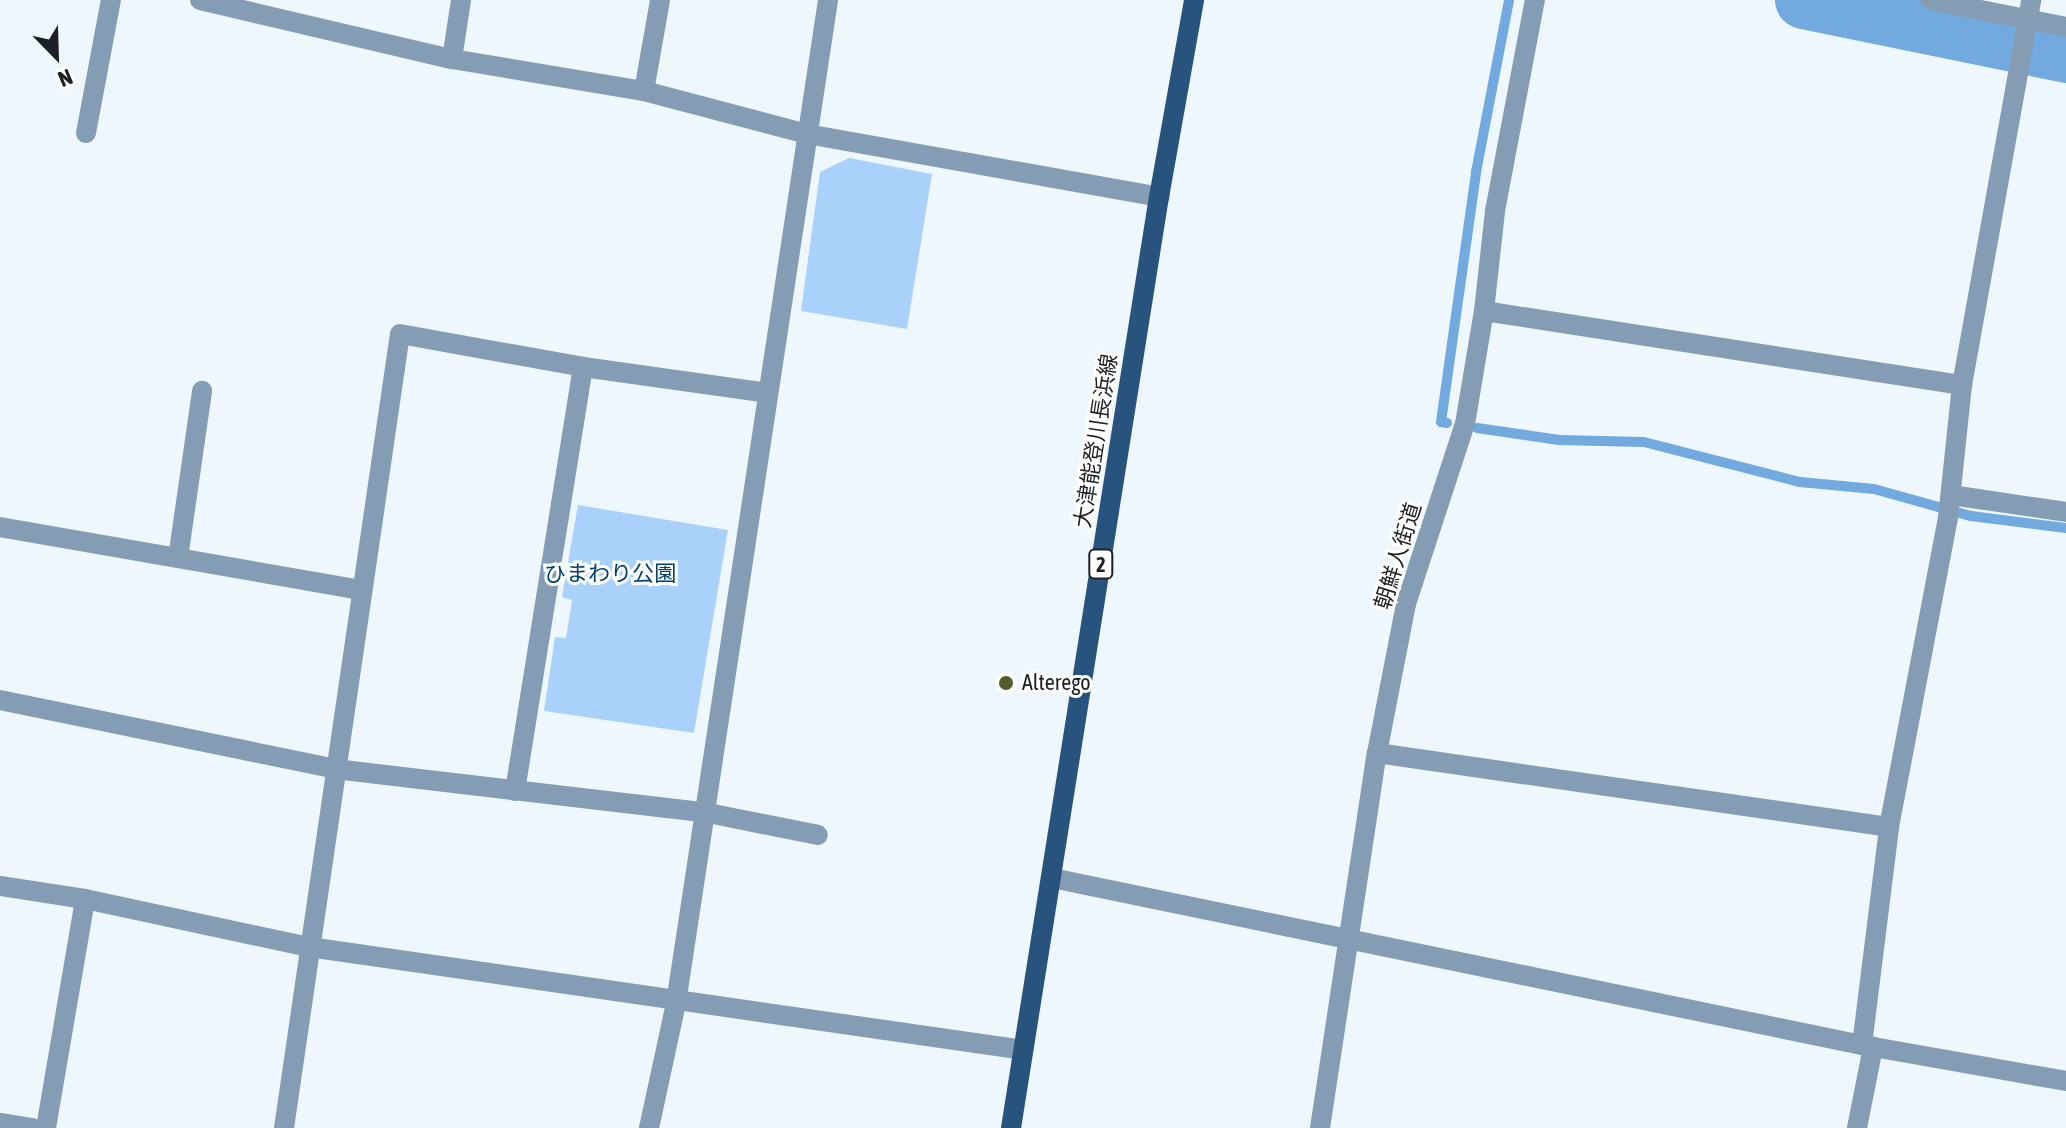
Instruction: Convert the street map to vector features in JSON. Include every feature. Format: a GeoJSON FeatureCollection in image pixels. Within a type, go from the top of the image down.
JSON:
{"type":"FeatureCollection","features":[{"type":"Feature","properties":{"kind":"main road","name":"大津能登川長浜線"},"geometry":{"type":"LineString","coordinates":[[1011,1128],[1159,197],[1194,0]]}},
{"type":"Feature","properties":{"kind":"street"},"geometry":{"type":"LineString","coordinates":[[86,133],[111,0]]}},
{"type":"Feature","properties":{"kind":"street"},"geometry":{"type":"LineString","coordinates":[[200,0],[452,59],[644,91],[807,134],[1159,197]]}},
{"type":"Feature","properties":{"kind":"street"},"geometry":{"type":"LineString","coordinates":[[452,59],[461,0]]}},
{"type":"Feature","properties":{"kind":"street"},"geometry":{"type":"LineString","coordinates":[[644,91],[660,0]]}},
{"type":"Feature","properties":{"kind":"street"},"geometry":{"type":"LineString","coordinates":[[649,1128],[676,1003],[828,0]]}},
{"type":"Feature","properties":{"kind":"street","name":"朝鮮人街道"},"geometry":{"type":"LineString","coordinates":[[1320,1128],[1341,1006],[1346,938],[1377,753],[1406,604],[1465,424],[1484,311],[1495,211],[1535,0]]}},
{"type":"Feature","properties":{"kind":"street"},"geometry":{"type":"LineString","coordinates":[[1930,0],[2027,27],[2066,27]]}},
{"type":"Feature","properties":{"kind":"street"},"geometry":{"type":"LineString","coordinates":[[1857,1128],[1889,827],[1950,505],[1962,385],[2031,0]]}},
{"type":"Feature","properties":{"kind":"street"},"geometry":{"type":"LineString","coordinates":[[1484,311],[1962,385]]}},
{"type":"Feature","properties":{"kind":"street"},"geometry":{"type":"LineString","coordinates":[[284,1128],[400,334],[583,367],[767,393]]}},
{"type":"Feature","properties":{"kind":"street"},"geometry":{"type":"LineString","coordinates":[[515,791],[583,367]]}},
{"type":"Feature","properties":{"kind":"street"},"geometry":{"type":"LineString","coordinates":[[178,558],[202,391]]}},
{"type":"Feature","properties":{"kind":"street"},"geometry":{"type":"LineString","coordinates":[[1950,505],[2066,512]]}},
{"type":"Feature","properties":{"kind":"street"},"geometry":{"type":"LineString","coordinates":[[0,527],[362,590]]}},
{"type":"Feature","properties":{"kind":"street"},"geometry":{"type":"LineString","coordinates":[[0,700],[335,769],[703,812],[818,835]]}},
{"type":"Feature","properties":{"kind":"street"},"geometry":{"type":"LineString","coordinates":[[1377,753],[1889,827]]}},
{"type":"Feature","properties":{"kind":"street"},"geometry":{"type":"LineString","coordinates":[[1052,878],[1868,1046],[2066,1081]]}},
{"type":"Feature","properties":{"kind":"street"},"geometry":{"type":"LineString","coordinates":[[0,886],[85,899],[309,947],[676,1003],[1024,1050]]}},
{"type":"Feature","properties":{"kind":"street"},"geometry":{"type":"LineString","coordinates":[[46,1128],[85,899]]}},
{"type":"Feature","properties":{"kind":"street"},"geometry":{"type":"LineString","coordinates":[[0,1123],[33,1128]]}},
{"type":"Feature","properties":{"kind":"green space"},"geometry":{"type":"Polygon","coordinates":[[[849,158],[932,174],[907,329],[801,311],[820,172],[849,158]]]}},
{"type":"Feature","properties":{"kind":"green space","name":"ひまわり公園"},"geometry":{"type":"Polygon","coordinates":[[[578,505],[728,530],[694,733],[544,711],[555,637],[566,638],[572,600],[562,597],[578,505]]]}},
{"type":"Feature","properties":{"kind":"waterway"},"geometry":{"type":"LineString","coordinates":[[1447,423],[1441,422],[1476,172],[1509,0]]}},
{"type":"Feature","properties":{"kind":"waterway"},"geometry":{"type":"LineString","coordinates":[[1804,0],[2066,54]]}},
{"type":"Feature","properties":{"kind":"waterway"},"geometry":{"type":"LineString","coordinates":[[1477,428],[1559,440],[1644,442],[1800,482],[1874,489],[1971,516],[2066,528]]}},
{"type":"Feature","properties":{"kind":"place","name":"Alterego"},"geometry":{"type":"Point","coordinates":[1006,683]}}]}
